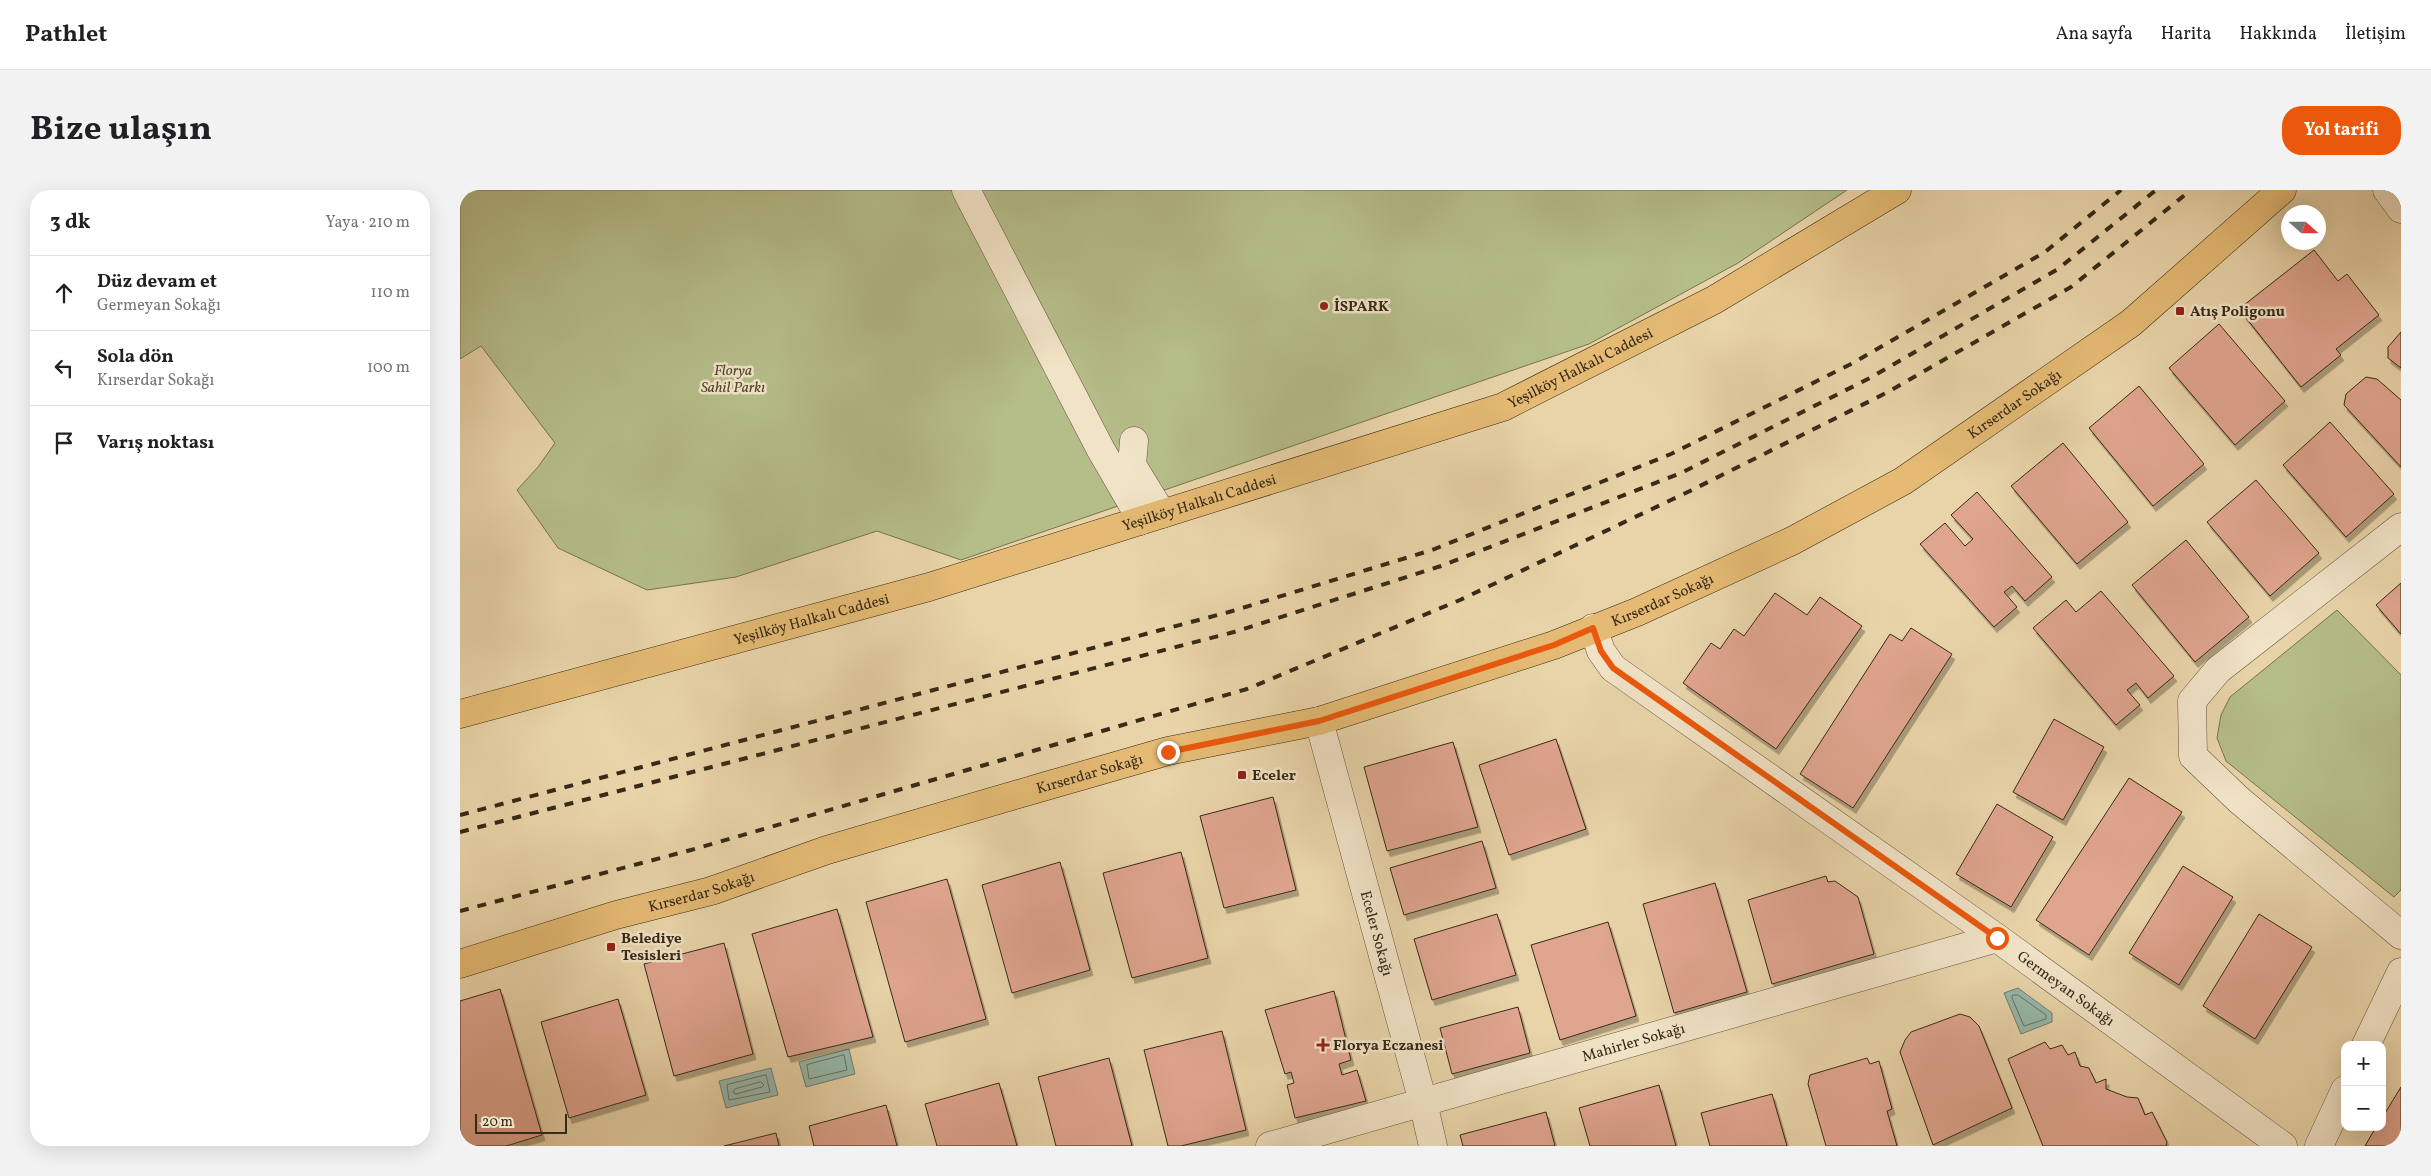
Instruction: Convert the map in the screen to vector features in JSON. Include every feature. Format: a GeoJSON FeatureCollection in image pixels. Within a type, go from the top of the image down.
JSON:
{"type":"FeatureCollection","features":[{"type":"Feature","properties":{"kind":"main road","name":"Yeşilköy Halkalı Caddesi"},"geometry":{"type":"LineString","coordinates":[[460,714],[929,587],[1503,408],[1714,300],[1897,190]]}},
{"type":"Feature","properties":{"kind":"main road","name":"Kırserdar Sokağı"},"geometry":{"type":"LineString","coordinates":[[460,964],[616,915],[711,891],[827,850],[1064,780],[1168,752],[1319,721],[1554,645],[1637,612],[1792,541],[1903,481],[2131,323],[2282,190]]}},
{"type":"Feature","properties":{"kind":"street"},"geometry":{"type":"LineString","coordinates":[[966,190],[1101,450],[1137,512],[1151,518]]}},
{"type":"Feature","properties":{"kind":"street"},"geometry":{"type":"LineString","coordinates":[[2387,190],[2401,209]]}},
{"type":"Feature","properties":{"kind":"street"},"geometry":{"type":"LineString","coordinates":[[1134,441],[1132,465],[1151,518]]}},
{"type":"Feature","properties":{"kind":"street"},"geometry":{"type":"LineString","coordinates":[[2401,527],[2218,670],[2192,701],[2193,756],[2239,800],[2401,935]]}},
{"type":"Feature","properties":{"kind":"street","name":"Germeyan Sokağı"},"geometry":{"type":"LineString","coordinates":[[1593,628],[1601,651],[1613,668],[1997,938],[2283,1146]]}},
{"type":"Feature","properties":{"kind":"street","name":"Eceler Sokağı"},"geometry":{"type":"LineString","coordinates":[[1319,721],[1423,1102],[1432,1146]]}},
{"type":"Feature","properties":{"kind":"street","name":"Mahirler Sokağı"},"geometry":{"type":"LineString","coordinates":[[1270,1146],[1997,938]]}},
{"type":"Feature","properties":{"kind":"street"},"geometry":{"type":"LineString","coordinates":[[2368,1041],[2401,972]]}},
{"type":"Feature","properties":{"kind":"street"},"geometry":{"type":"LineString","coordinates":[[2319,1146],[2341,1099]]}},
{"type":"Feature","properties":{"kind":"green space","name":"Florya Sahil Parkı"},"geometry":{"type":"Polygon","coordinates":[[[460,190],[1847,190],[1738,263],[1589,344],[961,560],[877,531],[736,577],[647,590],[558,548],[517,490],[538,467],[555,443],[481,346],[460,359],[460,190]]]}},
{"type":"Feature","properties":{"kind":"green space"},"geometry":{"type":"Polygon","coordinates":[[[2337,610],[2401,675],[2401,890],[2394,897],[2226,761],[2217,738],[2221,715],[2230,697],[2337,610]]]}},
{"type":"Feature","properties":{"kind":"water"},"geometry":{"type":"Polygon","coordinates":[[[2018,988],[2052,1013],[2052,1022],[2021,1034],[2004,993],[2018,988]]]}},
{"type":"Feature","properties":{"kind":"water"},"geometry":{"type":"Polygon","coordinates":[[[849,1049],[855,1074],[806,1087],[799,1062],[849,1049]]]}},
{"type":"Feature","properties":{"kind":"water"},"geometry":{"type":"Polygon","coordinates":[[[771,1068],[778,1095],[726,1108],[719,1081],[771,1068]]]}},
{"type":"Feature","properties":{"kind":"building"},"geometry":{"type":"Polygon","coordinates":[[[2314,250],[2338,281],[2347,274],[2379,315],[2336,349],[2341,355],[2301,387],[2239,309],[2314,250]]]}},
{"type":"Feature","properties":{"kind":"building"},"geometry":{"type":"Polygon","coordinates":[[[2219,324],[2285,401],[2235,445],[2169,368],[2219,324]]]}},
{"type":"Feature","properties":{"kind":"building"},"geometry":{"type":"Polygon","coordinates":[[[2401,332],[2401,368],[2388,358],[2388,347],[2401,332]]]}},
{"type":"Feature","properties":{"kind":"building"},"geometry":{"type":"Polygon","coordinates":[[[2366,377],[2377,379],[2401,400],[2401,467],[2344,405],[2346,394],[2366,377]]]}},
{"type":"Feature","properties":{"kind":"building"},"geometry":{"type":"Polygon","coordinates":[[[2139,386],[2204,464],[2153,506],[2089,428],[2139,386]]]}},
{"type":"Feature","properties":{"kind":"building"},"geometry":{"type":"Polygon","coordinates":[[[2330,422],[2394,494],[2346,537],[2283,465],[2330,422]]]}},
{"type":"Feature","properties":{"kind":"building"},"geometry":{"type":"Polygon","coordinates":[[[2063,443],[2128,522],[2077,564],[2011,486],[2063,443]]]}},
{"type":"Feature","properties":{"kind":"building"},"geometry":{"type":"Polygon","coordinates":[[[2256,480],[2319,553],[2270,596],[2207,522],[2256,480]]]}},
{"type":"Feature","properties":{"kind":"building"},"geometry":{"type":"Polygon","coordinates":[[[1977,492],[2052,577],[2025,601],[2012,586],[2004,592],[2017,607],[1994,627],[1920,544],[1945,523],[1965,546],[1973,539],[1951,515],[1977,492]]]}},
{"type":"Feature","properties":{"kind":"building"},"geometry":{"type":"Polygon","coordinates":[[[2186,540],[2249,617],[2195,662],[2132,585],[2186,540]]]}},
{"type":"Feature","properties":{"kind":"building"},"geometry":{"type":"Polygon","coordinates":[[[2401,583],[2401,634],[2376,605],[2401,583]]]}},
{"type":"Feature","properties":{"kind":"building"},"geometry":{"type":"Polygon","coordinates":[[[2101,591],[2174,676],[2148,698],[2136,683],[2127,690],[2140,705],[2116,725],[2033,628],[2066,600],[2076,612],[2101,591]]]}},
{"type":"Feature","properties":{"kind":"building"},"geometry":{"type":"Polygon","coordinates":[[[1775,593],[1807,615],[1820,597],[1862,626],[1776,749],[1683,683],[1711,643],[1720,649],[1734,629],[1744,636],[1775,593]]]}},
{"type":"Feature","properties":{"kind":"building"},"geometry":{"type":"Polygon","coordinates":[[[1911,628],[1952,654],[1853,808],[1800,774],[1890,634],[1902,641],[1911,628]]]}},
{"type":"Feature","properties":{"kind":"building"},"geometry":{"type":"Polygon","coordinates":[[[2054,719],[2104,747],[2063,820],[2013,792],[2054,719]]]}},
{"type":"Feature","properties":{"kind":"building"},"geometry":{"type":"Polygon","coordinates":[[[1556,739],[1586,829],[1509,855],[1479,765],[1556,739]]]}},
{"type":"Feature","properties":{"kind":"building"},"geometry":{"type":"Polygon","coordinates":[[[1453,742],[1478,827],[1387,851],[1364,767],[1453,742]]]}},
{"type":"Feature","properties":{"kind":"building"},"geometry":{"type":"Polygon","coordinates":[[[2129,778],[2182,812],[2089,955],[2036,920],[2129,778]]]}},
{"type":"Feature","properties":{"kind":"building"},"geometry":{"type":"Polygon","coordinates":[[[1273,797],[1296,890],[1224,908],[1200,816],[1273,797]]]}},
{"type":"Feature","properties":{"kind":"building"},"geometry":{"type":"Polygon","coordinates":[[[1997,804],[2053,837],[2011,907],[1956,874],[1997,804]]]}},
{"type":"Feature","properties":{"kind":"building"},"geometry":{"type":"Polygon","coordinates":[[[1482,841],[1496,888],[1404,915],[1390,868],[1482,841]]]}},
{"type":"Feature","properties":{"kind":"building"},"geometry":{"type":"Polygon","coordinates":[[[1181,852],[1208,958],[1132,978],[1103,873],[1181,852]]]}},
{"type":"Feature","properties":{"kind":"building"},"geometry":{"type":"Polygon","coordinates":[[[1060,862],[1090,970],[1012,993],[982,885],[1060,862]]]}},
{"type":"Feature","properties":{"kind":"building"},"geometry":{"type":"Polygon","coordinates":[[[2183,866],[2233,897],[2179,985],[2129,953],[2183,866]]]}},
{"type":"Feature","properties":{"kind":"building"},"geometry":{"type":"Polygon","coordinates":[[[1826,876],[1828,882],[1835,881],[1858,897],[1874,954],[1772,984],[1748,900],[1826,876]]]}},
{"type":"Feature","properties":{"kind":"building"},"geometry":{"type":"Polygon","coordinates":[[[947,879],[986,1019],[905,1042],[866,902],[947,879]]]}},
{"type":"Feature","properties":{"kind":"building"},"geometry":{"type":"Polygon","coordinates":[[[1715,883],[1747,992],[1674,1013],[1643,904],[1715,883]]]}},
{"type":"Feature","properties":{"kind":"building"},"geometry":{"type":"Polygon","coordinates":[[[837,909],[873,1037],[788,1057],[752,934],[837,909]]]}},
{"type":"Feature","properties":{"kind":"building"},"geometry":{"type":"Polygon","coordinates":[[[1497,914],[1516,975],[1432,1000],[1414,939],[1497,914]]]}},
{"type":"Feature","properties":{"kind":"building"},"geometry":{"type":"Polygon","coordinates":[[[2259,914],[2312,947],[2255,1039],[2203,1006],[2259,914]]]}},
{"type":"Feature","properties":{"kind":"building"},"geometry":{"type":"Polygon","coordinates":[[[1608,922],[1636,1016],[1560,1040],[1531,945],[1608,922]]]}},
{"type":"Feature","properties":{"kind":"building"},"geometry":{"type":"Polygon","coordinates":[[[724,943],[753,1054],[674,1076],[644,964],[724,943]]]}},
{"type":"Feature","properties":{"kind":"building"},"geometry":{"type":"Polygon","coordinates":[[[500,989],[542,1135],[506,1146],[460,1146],[460,1001],[500,989]]]}},
{"type":"Feature","properties":{"kind":"building"},"geometry":{"type":"Polygon","coordinates":[[[1334,991],[1351,1060],[1339,1064],[1342,1075],[1357,1070],[1366,1101],[1295,1118],[1287,1085],[1294,1083],[1291,1072],[1285,1074],[1265,1010],[1334,991]]]}},
{"type":"Feature","properties":{"kind":"building"},"geometry":{"type":"Polygon","coordinates":[[[618,999],[646,1095],[569,1118],[541,1022],[618,999]]]}},
{"type":"Feature","properties":{"kind":"building"},"geometry":{"type":"Polygon","coordinates":[[[1518,1007],[1530,1053],[1452,1074],[1440,1028],[1518,1007]]]}},
{"type":"Feature","properties":{"kind":"building"},"geometry":{"type":"Polygon","coordinates":[[[1960,1014],[1970,1017],[1979,1026],[2012,1108],[1933,1145],[1900,1052],[1911,1032],[1960,1014]]]}},
{"type":"Feature","properties":{"kind":"building"},"geometry":{"type":"Polygon","coordinates":[[[1222,1031],[1246,1130],[1181,1146],[1168,1146],[1144,1050],[1222,1031]]]}},
{"type":"Feature","properties":{"kind":"building"},"geometry":{"type":"Polygon","coordinates":[[[2045,1042],[2050,1049],[2062,1045],[2068,1055],[2075,1052],[2080,1066],[2089,1068],[2096,1083],[2106,1079],[2106,1089],[2127,1097],[2138,1098],[2145,1115],[2152,1112],[2167,1142],[2166,1146],[2043,1146],[2008,1059],[2045,1042]]]}},
{"type":"Feature","properties":{"kind":"building"},"geometry":{"type":"Polygon","coordinates":[[[1109,1058],[1132,1146],[1056,1146],[1038,1077],[1109,1058]]]}},
{"type":"Feature","properties":{"kind":"building"},"geometry":{"type":"Polygon","coordinates":[[[1867,1058],[1870,1064],[1879,1061],[1892,1109],[1887,1111],[1897,1146],[1826,1146],[1808,1084],[1810,1075],[1867,1058]]]}},
{"type":"Feature","properties":{"kind":"building"},"geometry":{"type":"Polygon","coordinates":[[[999,1083],[1017,1146],[937,1146],[925,1104],[999,1083]]]}},
{"type":"Feature","properties":{"kind":"building"},"geometry":{"type":"Polygon","coordinates":[[[1659,1085],[1676,1146],[1590,1146],[1579,1108],[1659,1085]]]}},
{"type":"Feature","properties":{"kind":"building"},"geometry":{"type":"Polygon","coordinates":[[[2401,1087],[2401,1146],[2365,1146],[2374,1131],[2386,1131],[2386,1111],[2401,1087]]]}},
{"type":"Feature","properties":{"kind":"building"},"geometry":{"type":"Polygon","coordinates":[[[1772,1094],[1787,1146],[1710,1146],[1701,1113],[1772,1094]]]}},
{"type":"Feature","properties":{"kind":"building"},"geometry":{"type":"Polygon","coordinates":[[[886,1105],[897,1146],[814,1146],[809,1126],[886,1105]]]}},
{"type":"Feature","properties":{"kind":"building"},"geometry":{"type":"Polygon","coordinates":[[[1546,1112],[1555,1146],[1463,1146],[1460,1135],[1546,1112]]]}},
{"type":"Feature","properties":{"kind":"building"},"geometry":{"type":"Polygon","coordinates":[[[776,1133],[779,1146],[724,1146],[776,1133]]]}},
{"type":"Feature","properties":{"kind":"railway"},"geometry":{"type":"LineString","coordinates":[[460,815],[1229,612],[1432,550],[1671,454],[1853,363],[2045,252],[2121,190]]}},
{"type":"Feature","properties":{"kind":"railway"},"geometry":{"type":"LineString","coordinates":[[460,832],[1234,632],[1441,566],[1681,473],[1870,378],[2058,269],[2156,190]]}},
{"type":"Feature","properties":{"kind":"railway"},"geometry":{"type":"LineString","coordinates":[[460,911],[691,850],[1247,689],[1460,600],[1690,491],[1886,393],[2071,287],[2191,190]]}},
{"type":"Feature","properties":{"kind":"place","name":"İSPARK"},"geometry":{"type":"Point","coordinates":[1324,306]}},
{"type":"Feature","properties":{"kind":"place","name":"Atış Poligonu"},"geometry":{"type":"Point","coordinates":[2180,311]}},
{"type":"Feature","properties":{"kind":"place","name":"Eceler"},"geometry":{"type":"Point","coordinates":[1242,775]}},
{"type":"Feature","properties":{"kind":"place","name":"Belediye Tesisleri"},"geometry":{"type":"Point","coordinates":[611,947]}},
{"type":"Feature","properties":{"kind":"place","name":"Florya Eczanesi"},"geometry":{"type":"Point","coordinates":[1323,1045]}},
{"type":"Feature","properties":{"kind":"route"},"geometry":{"type":"LineString","coordinates":[[1168,752],[1319,721],[1554,645],[1593,628],[1601,651],[1613,668],[1997,938]]}}]}
